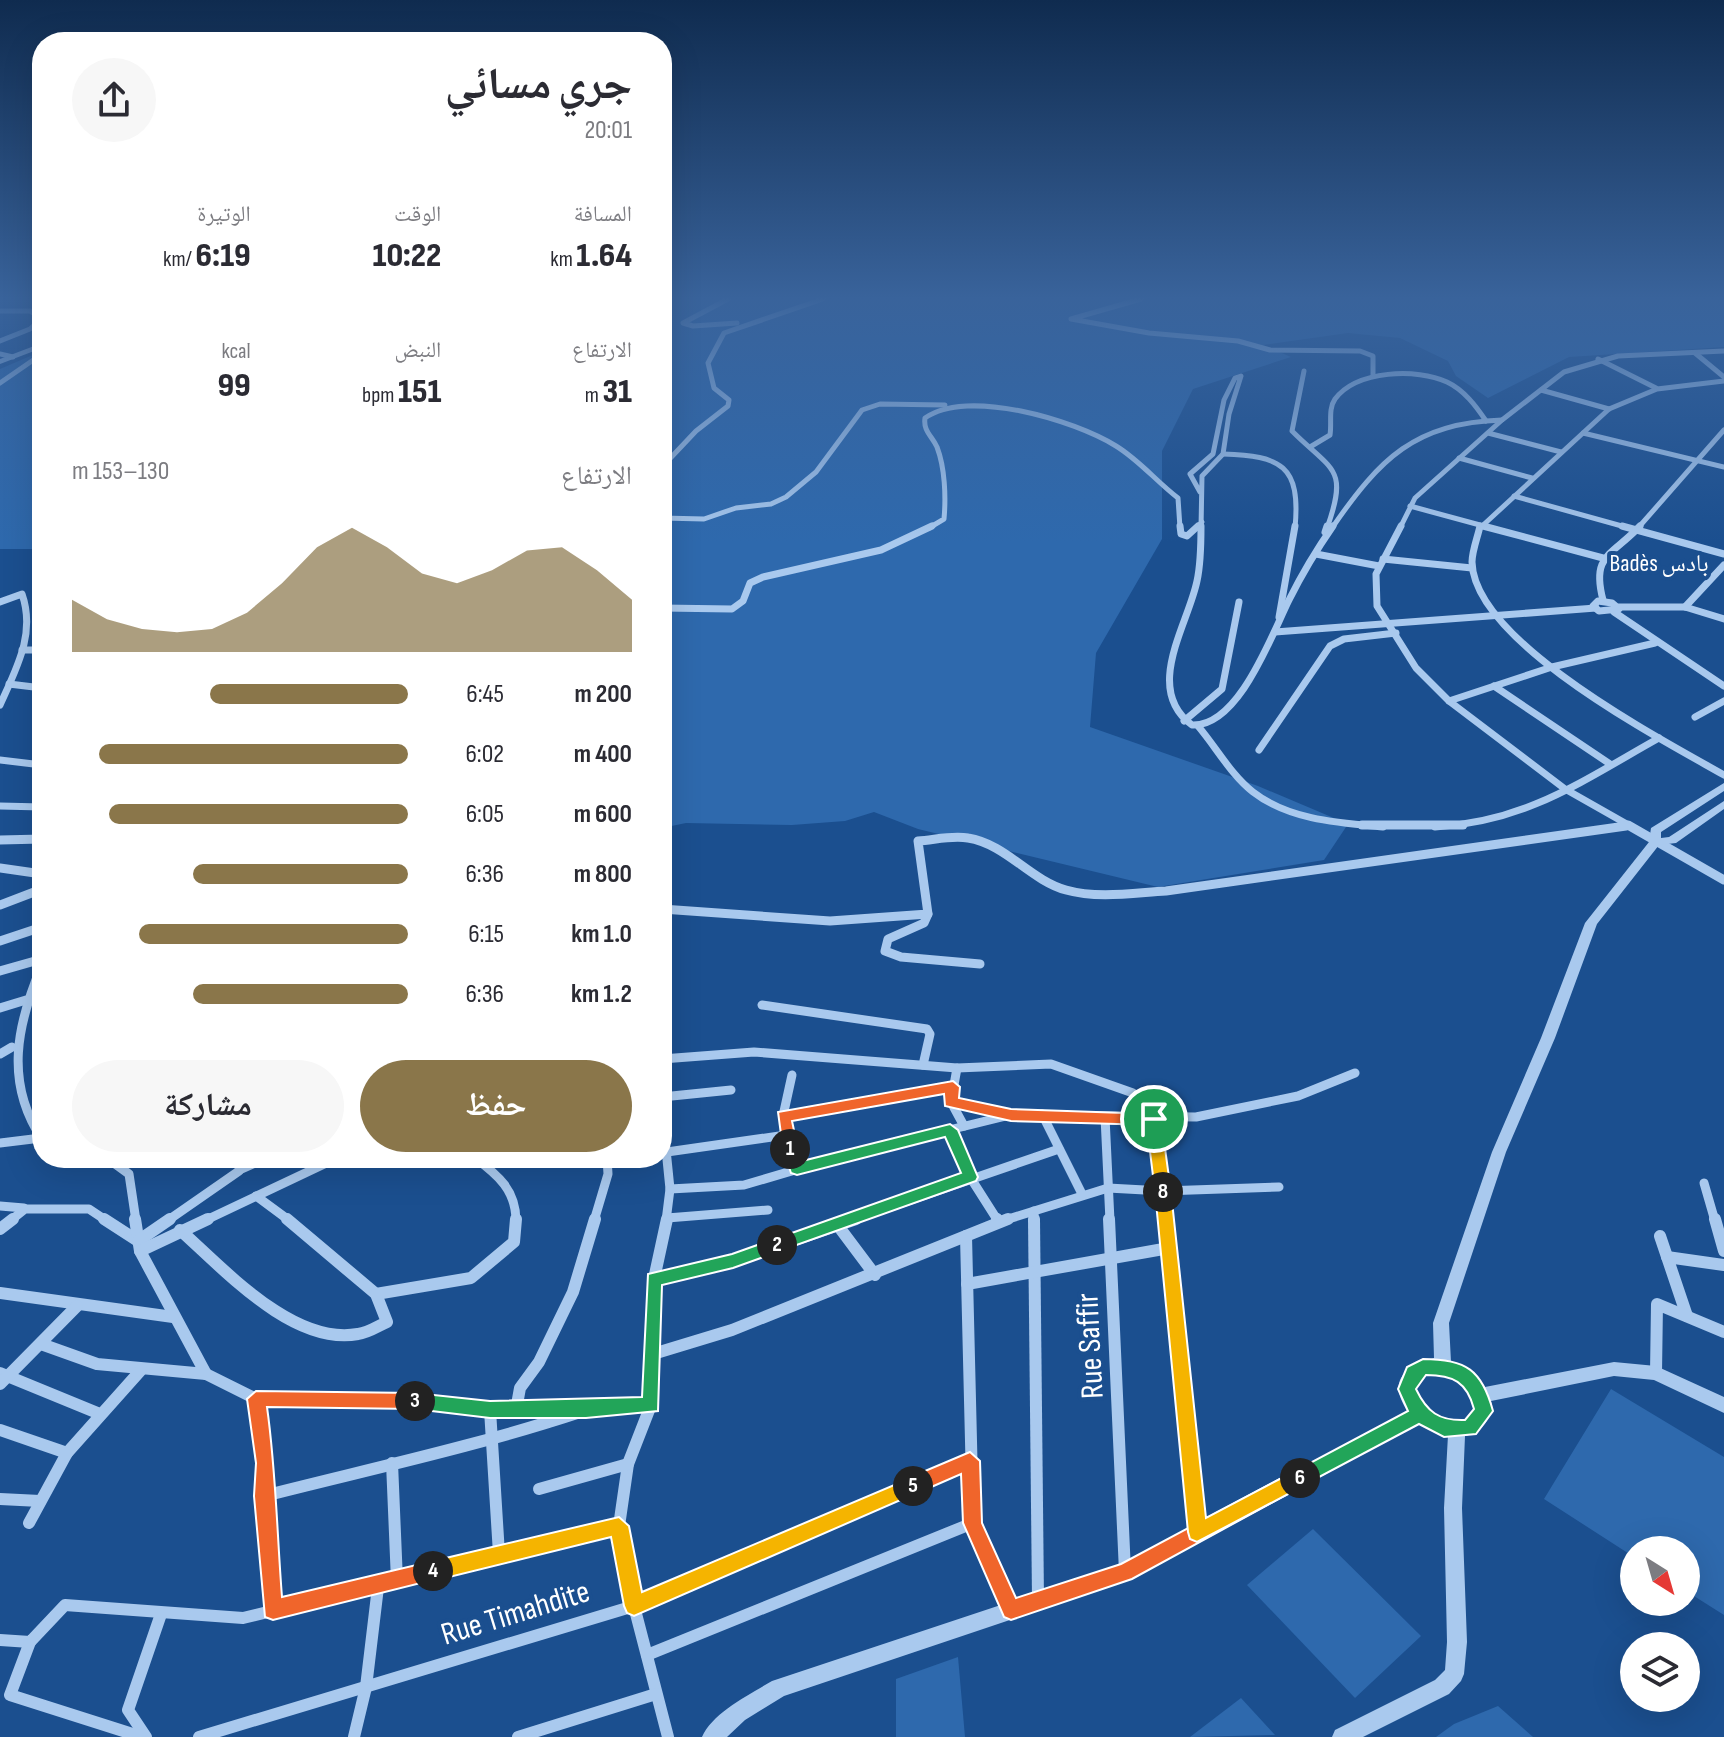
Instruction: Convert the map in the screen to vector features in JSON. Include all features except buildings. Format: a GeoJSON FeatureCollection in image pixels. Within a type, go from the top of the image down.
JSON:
{"type":"FeatureCollection","features":[{"type":"Feature","properties":{"kind":"street"},"geometry":{"type":"LineString","coordinates":[[672,456],[696,431],[728,406],[729,400],[714,388],[712,380]]}},
{"type":"Feature","properties":{"kind":"street"},"geometry":{"type":"LineString","coordinates":[[1200,492],[1190,474],[1213,454],[1224,400],[1234,380]]}},
{"type":"Feature","properties":{"kind":"street"},"geometry":{"type":"LineString","coordinates":[[1240,380],[1229,414],[1223,454],[1205,472],[1200,492],[1202,522],[1197,582],[1170,661],[1177,712],[1184,721],[1198,726],[1254,793],[1288,812],[1333,823],[1447,829],[1517,814],[1659,738]]}},
{"type":"Feature","properties":{"kind":"street"},"geometry":{"type":"LineString","coordinates":[[1278,623],[1316,554],[1339,500],[1340,482],[1295,434],[1291,425],[1302,380]]}},
{"type":"Feature","properties":{"kind":"street"},"geometry":{"type":"LineString","coordinates":[[1310,447],[1330,435],[1335,399],[1365,380]]}},
{"type":"Feature","properties":{"kind":"street"},"geometry":{"type":"LineString","coordinates":[[1441,380],[1476,404],[1486,421]]}},
{"type":"Feature","properties":{"kind":"street"},"geometry":{"type":"LineString","coordinates":[[1554,380],[1502,420],[1410,506],[1376,574],[1377,606],[1416,668],[1449,701],[1565,789],[1724,880]]}},
{"type":"Feature","properties":{"kind":"street"},"geometry":{"type":"LineString","coordinates":[[1639,380],[1657,389]]}},
{"type":"Feature","properties":{"kind":"street"},"geometry":{"type":"LineString","coordinates":[[1443,1366],[1441,1323],[1499,1152],[1591,923],[1655,842],[1655,831],[1724,781],[1552,667],[1496,616],[1474,580],[1473,537],[1480,526],[1609,409],[1657,389],[1717,380]]}},
{"type":"Feature","properties":{"kind":"street"},"geometry":{"type":"LineString","coordinates":[[1541,390],[1609,409]]}},
{"type":"Feature","properties":{"kind":"street"},"geometry":{"type":"LineString","coordinates":[[672,518],[704,519],[742,507],[764,506],[786,497],[816,472],[862,410],[870,406],[913,402],[977,404],[1091,434],[1116,445],[1178,498],[1181,534],[1187,536],[1202,522]]}},
{"type":"Feature","properties":{"kind":"street"},"geometry":{"type":"LineString","coordinates":[[672,608],[732,609],[743,601],[750,583],[767,575],[818,561],[859,556],[905,540],[944,519],[946,500],[937,448],[924,426],[925,418],[950,405]]}},
{"type":"Feature","properties":{"kind":"street"},"geometry":{"type":"LineString","coordinates":[[1324,537],[1359,491],[1415,440],[1434,429],[1502,420]]}},
{"type":"Feature","properties":{"kind":"street"},"geometry":{"type":"LineString","coordinates":[[1724,430],[1636,530],[1603,558],[1597,576],[1603,600],[1655,643],[1724,686]]}},
{"type":"Feature","properties":{"kind":"street"},"geometry":{"type":"LineString","coordinates":[[1488,433],[1561,452]]}},
{"type":"Feature","properties":{"kind":"street"},"geometry":{"type":"LineString","coordinates":[[1583,433],[1724,467]]}},
{"type":"Feature","properties":{"kind":"street"},"geometry":{"type":"LineString","coordinates":[[1198,726],[1216,719],[1253,675],[1275,632],[1295,529],[1294,479],[1286,467],[1274,461],[1223,454]]}},
{"type":"Feature","properties":{"kind":"street"},"geometry":{"type":"LineString","coordinates":[[1459,458],[1532,478]]}},
{"type":"Feature","properties":{"kind":"street"},"geometry":{"type":"LineString","coordinates":[[1514,496],[1724,554]]}},
{"type":"Feature","properties":{"kind":"street"},"geometry":{"type":"LineString","coordinates":[[1410,506],[1603,558]]}},
{"type":"Feature","properties":{"kind":"street"},"geometry":{"type":"LineString","coordinates":[[1316,554],[1472,568]]}},
{"type":"Feature","properties":{"kind":"street"},"geometry":{"type":"LineString","coordinates":[[1685,607],[1724,565]]}},
{"type":"Feature","properties":{"kind":"street"},"geometry":{"type":"LineString","coordinates":[[0,602],[22,594],[29,608],[29,637],[0,705]]}},
{"type":"Feature","properties":{"kind":"street"},"geometry":{"type":"LineString","coordinates":[[1596,608],[1593,604],[1603,600]]}},
{"type":"Feature","properties":{"kind":"street"},"geometry":{"type":"LineString","coordinates":[[1184,721],[1222,689],[1239,602]]}},
{"type":"Feature","properties":{"kind":"street"},"geometry":{"type":"LineString","coordinates":[[1259,750],[1330,646],[1344,639],[1496,616],[1596,608],[1685,607],[1724,619]]}},
{"type":"Feature","properties":{"kind":"street"},"geometry":{"type":"LineString","coordinates":[[1275,632],[1394,630]]}},
{"type":"Feature","properties":{"kind":"street"},"geometry":{"type":"LineString","coordinates":[[1449,701],[1552,667],[1655,643]]}},
{"type":"Feature","properties":{"kind":"street"},"geometry":{"type":"LineString","coordinates":[[22,650],[32,650]]}},
{"type":"Feature","properties":{"kind":"street"},"geometry":{"type":"LineString","coordinates":[[9,684],[32,687]]}},
{"type":"Feature","properties":{"kind":"street"},"geometry":{"type":"LineString","coordinates":[[1494,686],[1610,764]]}},
{"type":"Feature","properties":{"kind":"street"},"geometry":{"type":"LineString","coordinates":[[1695,717],[1724,701]]}},
{"type":"Feature","properties":{"kind":"street"},"geometry":{"type":"LineString","coordinates":[[0,760],[32,764]]}},
{"type":"Feature","properties":{"kind":"street"},"geometry":{"type":"LineString","coordinates":[[1655,842],[1672,840],[1724,804]]}},
{"type":"Feature","properties":{"kind":"street"},"geometry":{"type":"LineString","coordinates":[[0,806],[32,807]]}},
{"type":"Feature","properties":{"kind":"street"},"geometry":{"type":"LineString","coordinates":[[980,964],[901,957],[885,951],[884,945],[888,939],[924,923],[928,914],[918,841],[969,838],[986,843],[1036,878],[1066,890],[1104,893],[1180,889],[1626,826]]}},
{"type":"Feature","properties":{"kind":"street"},"geometry":{"type":"LineString","coordinates":[[0,840],[32,839]]}},
{"type":"Feature","properties":{"kind":"street"},"geometry":{"type":"LineString","coordinates":[[2,870],[32,873]]}},
{"type":"Feature","properties":{"kind":"street"},"geometry":{"type":"LineString","coordinates":[[0,905],[32,893]]}},
{"type":"Feature","properties":{"kind":"street"},"geometry":{"type":"LineString","coordinates":[[672,910],[830,921],[928,914]]}},
{"type":"Feature","properties":{"kind":"street"},"geometry":{"type":"LineString","coordinates":[[0,941],[32,930]]}},
{"type":"Feature","properties":{"kind":"street"},"geometry":{"type":"LineString","coordinates":[[0,971],[32,962]]}},
{"type":"Feature","properties":{"kind":"street"},"geometry":{"type":"LineString","coordinates":[[32,990],[12,1047],[16,1096],[32,1120]]}},
{"type":"Feature","properties":{"kind":"street"},"geometry":{"type":"LineString","coordinates":[[0,1008],[26,1000]]}},
{"type":"Feature","properties":{"kind":"street"},"geometry":{"type":"LineString","coordinates":[[762,1005],[927,1029],[930,1034],[923,1065]]}},
{"type":"Feature","properties":{"kind":"street"},"geometry":{"type":"LineString","coordinates":[[0,1054],[12,1047]]}},
{"type":"Feature","properties":{"kind":"street"},"geometry":{"type":"LineString","coordinates":[[672,1058],[754,1052],[957,1068],[1051,1064],[1133,1093]]}},
{"type":"Feature","properties":{"kind":"street"},"geometry":{"type":"LineString","coordinates":[[957,1068],[951,1102],[964,1126]]}},
{"type":"Feature","properties":{"kind":"street"},"geometry":{"type":"LineString","coordinates":[[670,1189],[744,1185],[1011,1115],[1154,1119],[1196,1117],[1250,1108],[1298,1096],[1355,1073]]}},
{"type":"Feature","properties":{"kind":"street"},"geometry":{"type":"LineString","coordinates":[[792,1075],[783,1116],[797,1169]]}},
{"type":"Feature","properties":{"kind":"street"},"geometry":{"type":"LineString","coordinates":[[783,1116],[953,1087]]}},
{"type":"Feature","properties":{"kind":"street"},"geometry":{"type":"LineString","coordinates":[[672,1096],[731,1090]]}},
{"type":"Feature","properties":{"kind":"street"},"geometry":{"type":"LineString","coordinates":[[951,1102],[1011,1115]]}},
{"type":"Feature","properties":{"kind":"street"},"geometry":{"type":"LineString","coordinates":[[1042,1114],[1082,1194]]}},
{"type":"Feature","properties":{"kind":"street","name":"Rue Saffir"},"geometry":{"type":"LineString","coordinates":[[1105,1117],[1125,1573]]}},
{"type":"Feature","properties":{"kind":"street"},"geometry":{"type":"LineString","coordinates":[[1154,1119],[1197,1532]]}},
{"type":"Feature","properties":{"kind":"street"},"geometry":{"type":"LineString","coordinates":[[950,1130],[970,1177],[999,1222]]}},
{"type":"Feature","properties":{"kind":"street"},"geometry":{"type":"LineString","coordinates":[[672,1151],[786,1135]]}},
{"type":"Feature","properties":{"kind":"street"},"geometry":{"type":"LineString","coordinates":[[0,1143],[32,1139]]}},
{"type":"Feature","properties":{"kind":"street"},"geometry":{"type":"LineString","coordinates":[[654,1279],[733,1261],[836,1223],[1059,1149]]}},
{"type":"Feature","properties":{"kind":"street"},"geometry":{"type":"LineString","coordinates":[[122,1168],[129,1174],[139,1246],[173,1317],[206,1374]]}},
{"type":"Feature","properties":{"kind":"street"},"geometry":{"type":"LineString","coordinates":[[139,1246],[245,1168]]}},
{"type":"Feature","properties":{"kind":"street"},"geometry":{"type":"LineString","coordinates":[[139,1246],[316,1168]]}},
{"type":"Feature","properties":{"kind":"street"},"geometry":{"type":"LineString","coordinates":[[376,1294],[471,1278],[514,1242],[518,1213],[510,1186],[488,1168]]}},
{"type":"Feature","properties":{"kind":"street"},"geometry":{"type":"LineString","coordinates":[[516,1410],[520,1388],[539,1362],[573,1292],[608,1168]]}},
{"type":"Feature","properties":{"kind":"street"},"geometry":{"type":"LineString","coordinates":[[668,1168],[667,1218],[654,1279],[651,1405],[628,1464],[619,1526],[634,1606],[668,1737]]}},
{"type":"Feature","properties":{"kind":"street"},"geometry":{"type":"LineString","coordinates":[[1704,1183],[1724,1251]]}},
{"type":"Feature","properties":{"kind":"street"},"geometry":{"type":"LineString","coordinates":[[653,1354],[732,1330],[875,1275],[999,1222],[1082,1194],[1108,1188],[1163,1191],[1279,1187]]}},
{"type":"Feature","properties":{"kind":"street"},"geometry":{"type":"LineString","coordinates":[[180,1230],[291,1324],[318,1334],[372,1333],[387,1322],[376,1294],[321,1244],[256,1196]]}},
{"type":"Feature","properties":{"kind":"street"},"geometry":{"type":"LineString","coordinates":[[0,1206],[89,1209],[139,1246]]}},
{"type":"Feature","properties":{"kind":"street"},"geometry":{"type":"LineString","coordinates":[[0,1229],[25,1209]]}},
{"type":"Feature","properties":{"kind":"street"},"geometry":{"type":"LineString","coordinates":[[667,1218],[768,1210]]}},
{"type":"Feature","properties":{"kind":"street"},"geometry":{"type":"LineString","coordinates":[[1034,1211],[1038,1601]]}},
{"type":"Feature","properties":{"kind":"street"},"geometry":{"type":"LineString","coordinates":[[836,1223],[875,1275]]}},
{"type":"Feature","properties":{"kind":"street"},"geometry":{"type":"LineString","coordinates":[[966,1236],[973,1523],[1011,1610]]}},
{"type":"Feature","properties":{"kind":"street"},"geometry":{"type":"LineString","coordinates":[[1660,1236],[1687,1316]]}},
{"type":"Feature","properties":{"kind":"street"},"geometry":{"type":"LineString","coordinates":[[967,1284],[1169,1248]]}},
{"type":"Feature","properties":{"kind":"street"},"geometry":{"type":"LineString","coordinates":[[1667,1257],[1724,1265]]}},
{"type":"Feature","properties":{"kind":"street"},"geometry":{"type":"LineString","coordinates":[[0,1293],[173,1317]]}},
{"type":"Feature","properties":{"kind":"street"},"geometry":{"type":"LineString","coordinates":[[1656,1373],[1657,1304],[1724,1332]]}},
{"type":"Feature","properties":{"kind":"street"},"geometry":{"type":"LineString","coordinates":[[77,1306],[41,1344],[2,1377],[100,1414]]}},
{"type":"Feature","properties":{"kind":"street"},"geometry":{"type":"LineString","coordinates":[[41,1344],[97,1364],[206,1374],[256,1399],[419,1401],[490,1410],[586,1410],[651,1405]]}},
{"type":"Feature","properties":{"kind":"street"},"geometry":{"type":"LineString","coordinates":[[1443,1366],[1468,1378],[1481,1395],[1484,1411],[1478,1422],[1457,1430],[1430,1423],[1419,1415],[1407,1389],[1409,1379],[1423,1367],[1443,1366]]}},
{"type":"Feature","properties":{"kind":"street"},"geometry":{"type":"LineString","coordinates":[[1481,1395],[1614,1369],[1656,1373],[1724,1405]]}},
{"type":"Feature","properties":{"kind":"street"},"geometry":{"type":"LineString","coordinates":[[29,1523],[67,1453],[141,1370]]}},
{"type":"Feature","properties":{"kind":"street"},"geometry":{"type":"LineString","coordinates":[[256,1399],[266,1463],[264,1496],[273,1609]]}},
{"type":"Feature","properties":{"kind":"street"},"geometry":{"type":"LineString","coordinates":[[490,1410],[499,1554]]}},
{"type":"Feature","properties":{"kind":"street"},"geometry":{"type":"LineString","coordinates":[[264,1496],[492,1441],[586,1410]]}},
{"type":"Feature","properties":{"kind":"street"},"geometry":{"type":"LineString","coordinates":[[712,1737],[738,1713],[779,1688],[1125,1573],[1419,1415]]}},
{"type":"Feature","properties":{"kind":"street"},"geometry":{"type":"LineString","coordinates":[[0,1430],[67,1453]]}},
{"type":"Feature","properties":{"kind":"street"},"geometry":{"type":"LineString","coordinates":[[1342,1737],[1442,1687],[1454,1674],[1457,1642],[1453,1508],[1457,1430]]}},
{"type":"Feature","properties":{"kind":"street","name":"Rue Timahdite"},"geometry":{"type":"LineString","coordinates":[[199,1737],[634,1606],[970,1461]]}},
{"type":"Feature","properties":{"kind":"street"},"geometry":{"type":"LineString","coordinates":[[392,1463],[397,1581]]}},
{"type":"Feature","properties":{"kind":"street"},"geometry":{"type":"LineString","coordinates":[[539,1489],[628,1464]]}},
{"type":"Feature","properties":{"kind":"street"},"geometry":{"type":"LineString","coordinates":[[0,1499],[40,1501]]}},
{"type":"Feature","properties":{"kind":"street"},"geometry":{"type":"LineString","coordinates":[[647,1655],[973,1523]]}},
{"type":"Feature","properties":{"kind":"street"},"geometry":{"type":"LineString","coordinates":[[144,1737],[10,1695],[30,1642],[65,1605],[243,1618],[619,1526]]}},
{"type":"Feature","properties":{"kind":"street"},"geometry":{"type":"LineString","coordinates":[[354,1737],[366,1687],[378,1587]]}},
{"type":"Feature","properties":{"kind":"street"},"geometry":{"type":"LineString","coordinates":[[144,1737],[128,1710],[161,1614]]}},
{"type":"Feature","properties":{"kind":"street"},"geometry":{"type":"LineString","coordinates":[[0,1640],[30,1642]]}},
{"type":"Feature","properties":{"kind":"street"},"geometry":{"type":"LineString","coordinates":[[518,1737],[656,1694]]}},
{"type":"Feature","properties":{"kind":"shaded area"},"geometry":{"type":"Polygon","coordinates":[[[0,380],[32,380],[32,549],[0,549],[0,380]]]}},
{"type":"Feature","properties":{"kind":"shaded area"},"geometry":{"type":"Polygon","coordinates":[[[672,380],[1220,380],[1193,389],[1162,451],[1162,539],[1096,653],[1090,727],[1258,786],[1348,824],[1324,860],[1158,887],[918,829],[874,812],[845,821],[792,825],[686,823],[672,826],[672,380]]]}},
{"type":"Feature","properties":{"kind":"shaded area"},"geometry":{"type":"Polygon","coordinates":[[[1462,380],[1523,380],[1488,398],[1462,380]]]}},
{"type":"Feature","properties":{"kind":"shaded area"},"geometry":{"type":"Polygon","coordinates":[[[1611,1389],[1724,1457],[1724,1615],[1700,1600],[1700,1536],[1620,1536],[1620,1548],[1544,1499],[1611,1389]]]}},
{"type":"Feature","properties":{"kind":"shaded area"},"geometry":{"type":"Polygon","coordinates":[[[1313,1529],[1421,1636],[1355,1698],[1247,1585],[1313,1529]]]}},
{"type":"Feature","properties":{"kind":"shaded area"},"geometry":{"type":"Polygon","coordinates":[[[958,1657],[965,1737],[896,1737],[896,1679],[958,1657]]]}},
{"type":"Feature","properties":{"kind":"shaded area"},"geometry":{"type":"Polygon","coordinates":[[[1241,1698],[1275,1735],[1190,1737],[1241,1698]]]}},
{"type":"Feature","properties":{"kind":"shaded area"},"geometry":{"type":"Polygon","coordinates":[[[1498,1706],[1533,1737],[1436,1737],[1454,1724],[1498,1706]]]}},
{"type":"Feature","properties":{"kind":"district","name":"Badès بادس"},"geometry":{"type":"Point","coordinates":[1659,563]}},
{"type":"Feature","properties":{"kind":"route"},"geometry":{"type":"LineString","coordinates":[[1154,1119],[1031,1113],[1011,1115],[951,1102],[953,1087],[783,1116],[797,1169],[950,1130],[970,1177],[733,1261],[654,1279],[651,1405],[586,1410],[490,1410],[419,1401],[256,1399],[266,1463],[264,1496],[273,1609],[378,1587],[619,1526],[634,1606],[970,1461],[973,1523],[1011,1610],[1125,1573],[1419,1415],[1444,1429],[1469,1428],[1478,1422],[1484,1411],[1483,1400],[1468,1378],[1448,1367],[1423,1367],[1414,1372],[1407,1389],[1411,1404],[1419,1415],[1197,1532],[1154,1119]]}}]}
